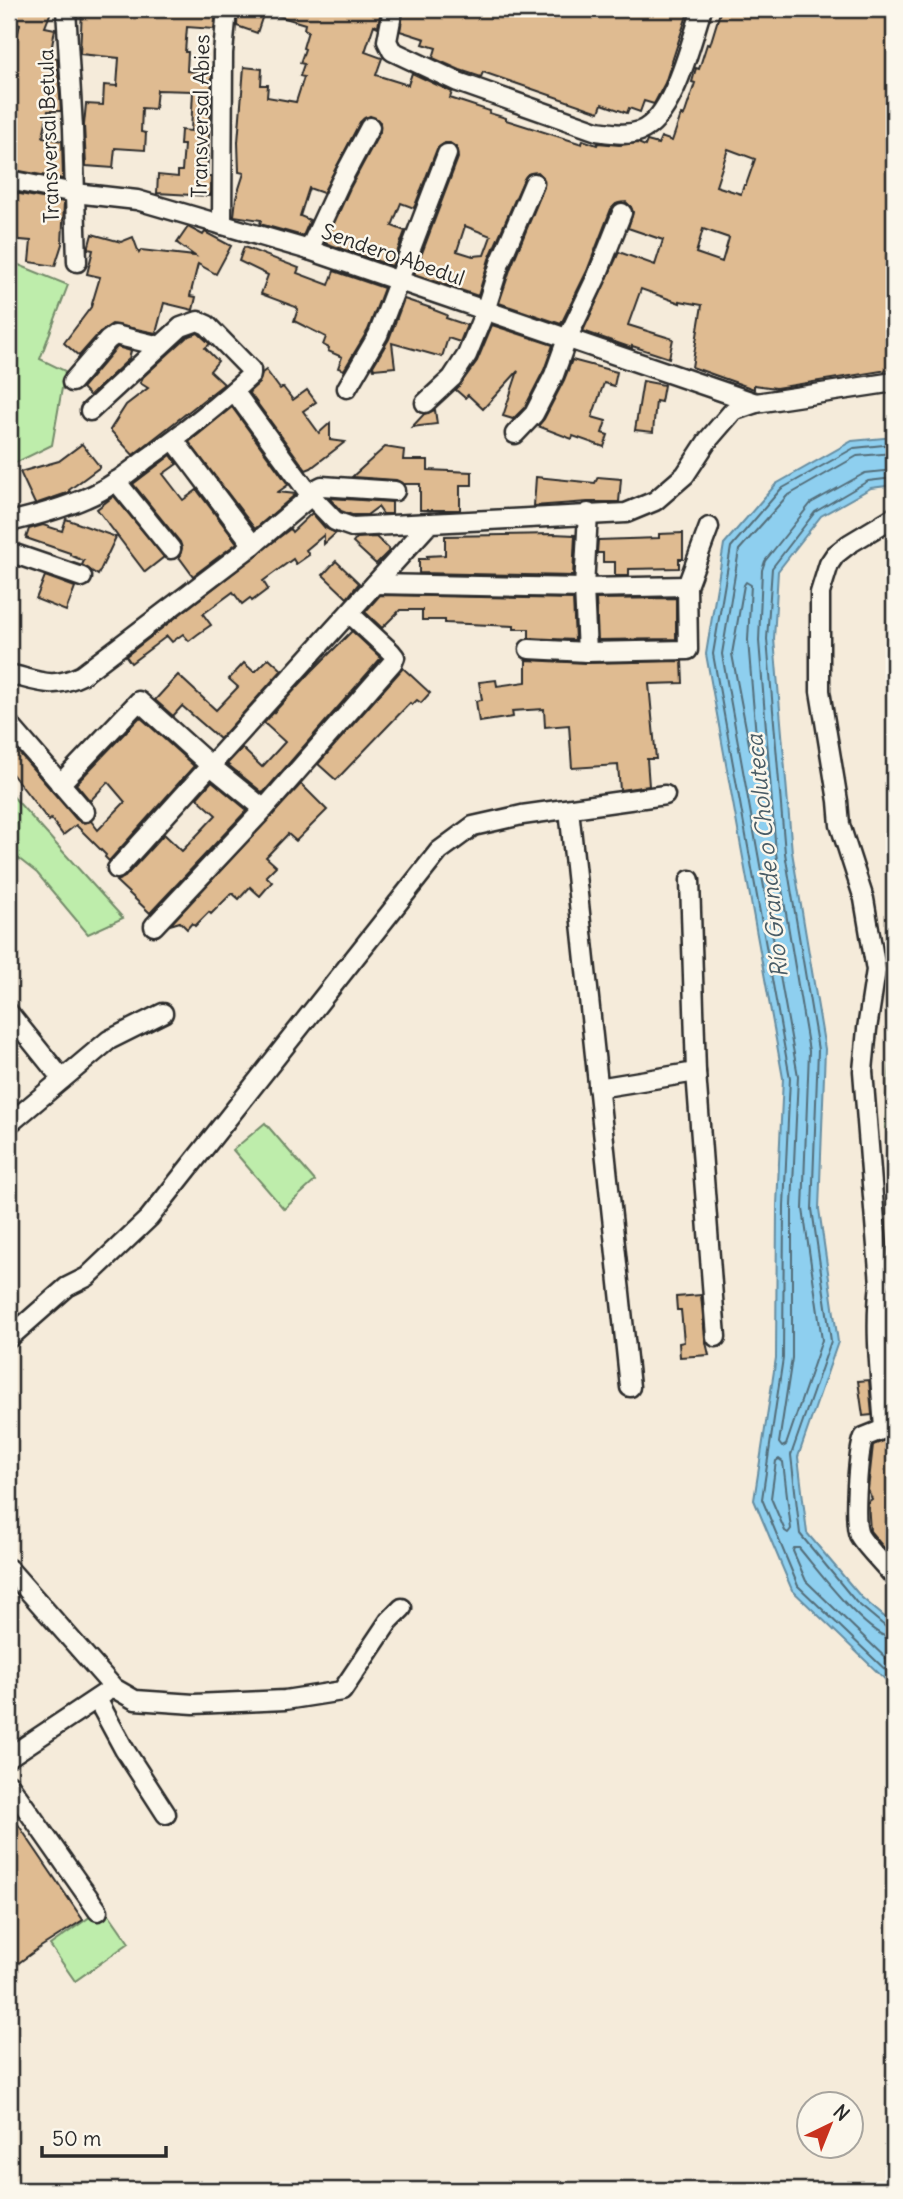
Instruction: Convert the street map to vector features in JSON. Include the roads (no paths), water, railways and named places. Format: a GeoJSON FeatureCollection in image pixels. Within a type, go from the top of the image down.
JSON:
{"type":"FeatureCollection","features":[{"type":"Feature","properties":{"kind":"street","name":"Transversal Betula"},"geometry":{"type":"LineString","coordinates":[[66,9],[77,262]]}},
{"type":"Feature","properties":{"kind":"street","name":"Transversal Abies"},"geometry":{"type":"LineString","coordinates":[[222,225],[223,52],[227,9]]}},
{"type":"Feature","properties":{"kind":"street"},"geometry":{"type":"LineString","coordinates":[[393,9],[387,41],[392,51],[458,82],[597,131],[621,134],[639,132],[658,119],[685,61],[702,9]]}},
{"type":"Feature","properties":{"kind":"street"},"geometry":{"type":"LineString","coordinates":[[309,250],[370,127]]}},
{"type":"Feature","properties":{"kind":"street"},"geometry":{"type":"LineString","coordinates":[[347,388],[379,335],[447,154]]}},
{"type":"Feature","properties":{"kind":"street","name":"Sendero Abedul"},"geometry":{"type":"LineString","coordinates":[[9,180],[137,200],[309,250],[756,403]]}},
{"type":"Feature","properties":{"kind":"street"},"geometry":{"type":"LineString","coordinates":[[425,403],[452,378],[467,355],[485,311],[500,262],[534,183]]}},
{"type":"Feature","properties":{"kind":"street"},"geometry":{"type":"LineString","coordinates":[[515,433],[534,414],[554,375],[622,213]]}},
{"type":"Feature","properties":{"kind":"street"},"geometry":{"type":"LineString","coordinates":[[9,522],[53,511],[89,497],[116,481],[174,440],[234,391],[251,375],[251,370],[207,325],[198,321],[181,327],[90,411]]}},
{"type":"Feature","properties":{"kind":"street"},"geometry":{"type":"LineString","coordinates":[[72,382],[114,335],[160,346]]}},
{"type":"Feature","properties":{"kind":"street"},"geometry":{"type":"LineString","coordinates":[[234,391],[311,496],[335,521],[352,527],[626,513],[655,501],[685,475],[708,440],[733,411],[756,403],[894,383]]}},
{"type":"Feature","properties":{"kind":"street"},"geometry":{"type":"LineString","coordinates":[[174,440],[253,545]]}},
{"type":"Feature","properties":{"kind":"street"},"geometry":{"type":"LineString","coordinates":[[116,481],[170,549]]}},
{"type":"Feature","properties":{"kind":"street"},"geometry":{"type":"LineString","coordinates":[[9,674],[50,684],[64,684],[82,675],[253,545],[322,486],[395,491]]}},
{"type":"Feature","properties":{"kind":"street"},"geometry":{"type":"LineString","coordinates":[[587,652],[584,588],[589,513]]}},
{"type":"Feature","properties":{"kind":"street"},"geometry":{"type":"LineString","coordinates":[[894,517],[835,555],[829,564],[820,593],[820,691],[838,800],[839,825],[864,899],[876,970],[863,1071],[880,1284],[876,1316],[886,1362],[882,1389],[889,1427],[864,1437],[859,1449],[859,1534],[894,1577]]}},
{"type":"Feature","properties":{"kind":"street"},"geometry":{"type":"LineString","coordinates":[[117,869],[430,523]]}},
{"type":"Feature","properties":{"kind":"street"},"geometry":{"type":"LineString","coordinates":[[529,649],[587,652],[688,650],[687,586],[709,527]]}},
{"type":"Feature","properties":{"kind":"street"},"geometry":{"type":"LineString","coordinates":[[9,551],[82,577]]}},
{"type":"Feature","properties":{"kind":"street"},"geometry":{"type":"LineString","coordinates":[[375,584],[584,588],[687,586]]}},
{"type":"Feature","properties":{"kind":"street"},"geometry":{"type":"LineString","coordinates":[[154,926],[264,809],[393,662],[395,657],[391,652],[349,613]]}},
{"type":"Feature","properties":{"kind":"street"},"geometry":{"type":"LineString","coordinates":[[60,784],[139,701],[211,766],[264,809]]}},
{"type":"Feature","properties":{"kind":"street"},"geometry":{"type":"LineString","coordinates":[[9,723],[85,812]]}},
{"type":"Feature","properties":{"kind":"street"},"geometry":{"type":"LineString","coordinates":[[9,1338],[67,1287],[86,1277],[149,1218],[439,851],[473,825],[522,815],[665,795]]}},
{"type":"Feature","properties":{"kind":"street"},"geometry":{"type":"LineString","coordinates":[[569,809],[630,1387]]}},
{"type":"Feature","properties":{"kind":"street"},"geometry":{"type":"LineString","coordinates":[[690,880],[695,1072],[716,1337]]}},
{"type":"Feature","properties":{"kind":"street"},"geometry":{"type":"LineString","coordinates":[[9,1013],[62,1079]]}},
{"type":"Feature","properties":{"kind":"street"},"geometry":{"type":"LineString","coordinates":[[9,1124],[108,1040],[163,1013]]}},
{"type":"Feature","properties":{"kind":"street"},"geometry":{"type":"LineString","coordinates":[[598,1088],[695,1072]]}},
{"type":"Feature","properties":{"kind":"street"},"geometry":{"type":"LineString","coordinates":[[9,1569],[114,1688],[135,1700],[194,1704],[285,1700],[342,1691],[389,1621],[402,1608]]}},
{"type":"Feature","properties":{"kind":"street"},"geometry":{"type":"LineString","coordinates":[[9,1757],[114,1688]]}},
{"type":"Feature","properties":{"kind":"street"},"geometry":{"type":"LineString","coordinates":[[97,1699],[124,1749],[166,1814]]}},
{"type":"Feature","properties":{"kind":"street"},"geometry":{"type":"LineString","coordinates":[[9,1784],[98,1911]]}},
{"type":"Feature","properties":{"kind":"water","name":"Río Grande o Choluteca"},"geometry":{"type":"Polygon","coordinates":[[[894,437],[894,485],[871,488],[821,516],[778,571],[774,639],[792,852],[825,1049],[819,1209],[838,1342],[798,1457],[807,1533],[861,1597],[894,1625],[894,1688],[792,1590],[754,1500],[776,1358],[777,1205],[783,1078],[706,654],[724,544],[776,484],[852,441],[894,437]]]}}]}
